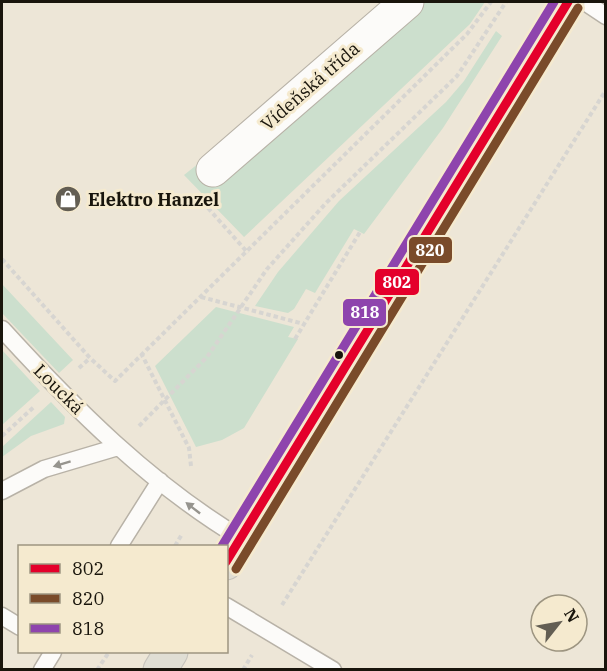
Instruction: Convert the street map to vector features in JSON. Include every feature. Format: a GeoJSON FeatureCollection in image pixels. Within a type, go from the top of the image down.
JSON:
{"type":"FeatureCollection","features":[{"type":"Feature","properties":{"kind":"main road"},"geometry":{"type":"LineString","coordinates":[[234,551],[568,2]]}},
{"type":"Feature","properties":{"kind":"main road"},"geometry":{"type":"LineString","coordinates":[[160,669],[170,653]]}},
{"type":"Feature","properties":{"kind":"street","name":"Vídeňská třída"},"geometry":{"type":"LineString","coordinates":[[213,170],[407,2]]}},
{"type":"Feature","properties":{"kind":"lane"},"geometry":{"type":"LineString","coordinates":[[585,2],[606,16]]}},
{"type":"Feature","properties":{"kind":"lane","name":"Loucká"},"geometry":{"type":"LineString","coordinates":[[2,329],[55,388],[118,447],[197,512],[234,551]]}},
{"type":"Feature","properties":{"kind":"lane"},"geometry":{"type":"LineString","coordinates":[[2,491],[44,470],[118,447]]}},
{"type":"Feature","properties":{"kind":"lane"},"geometry":{"type":"LineString","coordinates":[[120,545],[160,482]]}},
{"type":"Feature","properties":{"kind":"lane"},"geometry":{"type":"LineString","coordinates":[[228,607],[333,669]]}},
{"type":"Feature","properties":{"kind":"lane"},"geometry":{"type":"LineString","coordinates":[[2,615],[18,626]]}},
{"type":"Feature","properties":{"kind":"lane"},"geometry":{"type":"LineString","coordinates":[[42,669],[52,653]]}},
{"type":"Feature","properties":{"kind":"path"},"geometry":{"type":"LineString","coordinates":[[2,259],[90,358],[115,381],[467,34],[491,2]]}},
{"type":"Feature","properties":{"kind":"path"},"geometry":{"type":"LineString","coordinates":[[118,447],[218,344],[267,269],[326,203],[458,76],[506,2]]}},
{"type":"Feature","properties":{"kind":"path"},"geometry":{"type":"LineString","coordinates":[[487,10],[496,16]]}},
{"type":"Feature","properties":{"kind":"path"},"geometry":{"type":"LineString","coordinates":[[243,669],[606,90]]}},
{"type":"Feature","properties":{"kind":"path"},"geometry":{"type":"LineString","coordinates":[[295,339],[360,232]]}},
{"type":"Feature","properties":{"kind":"path"},"geometry":{"type":"LineString","coordinates":[[200,297],[304,324]]}},
{"type":"Feature","properties":{"kind":"path"},"geometry":{"type":"LineString","coordinates":[[141,353],[189,448],[197,512],[176,545]]}},
{"type":"Feature","properties":{"kind":"path"},"geometry":{"type":"LineString","coordinates":[[97,669],[108,653]]}},
{"type":"Feature","properties":{"kind":"green space"},"geometry":{"type":"Polygon","coordinates":[[[426,2],[485,2],[470,24],[244,237],[184,175],[199,163],[217,181],[426,2]]]}},
{"type":"Feature","properties":{"kind":"green space"},"geometry":{"type":"Polygon","coordinates":[[[496,31],[502,36],[443,128],[364,234],[354,229],[315,293],[306,289],[294,309],[288,313],[255,306],[278,272],[339,201],[446,102],[464,81],[496,31]]]}},
{"type":"Feature","properties":{"kind":"green space"},"geometry":{"type":"Polygon","coordinates":[[[2,284],[73,360],[59,373],[2,313],[2,284]]]}},
{"type":"Feature","properties":{"kind":"green space"},"geometry":{"type":"Polygon","coordinates":[[[216,307],[294,327],[288,337],[298,339],[244,428],[222,440],[196,447],[155,366],[216,307]]]}},
{"type":"Feature","properties":{"kind":"green space"},"geometry":{"type":"Polygon","coordinates":[[[2,350],[40,391],[2,425],[2,350]]]}},
{"type":"Feature","properties":{"kind":"green space"},"geometry":{"type":"Polygon","coordinates":[[[51,402],[65,417],[64,424],[31,436],[2,457],[2,447],[51,402]]]}},
{"type":"Feature","properties":{"kind":"transit line","name":"818"},"geometry":{"type":"LineString","coordinates":[[223,545],[554,2]]}},
{"type":"Feature","properties":{"kind":"transit line","name":"802"},"geometry":{"type":"LineString","coordinates":[[228,559],[568,2]]}},
{"type":"Feature","properties":{"kind":"transit line","name":"820"},"geometry":{"type":"LineString","coordinates":[[236,569],[578,8]]}},
{"type":"Feature","properties":{"kind":"place","name":"Elektro Hanzel"},"geometry":{"type":"Point","coordinates":[68,199]}}]}
